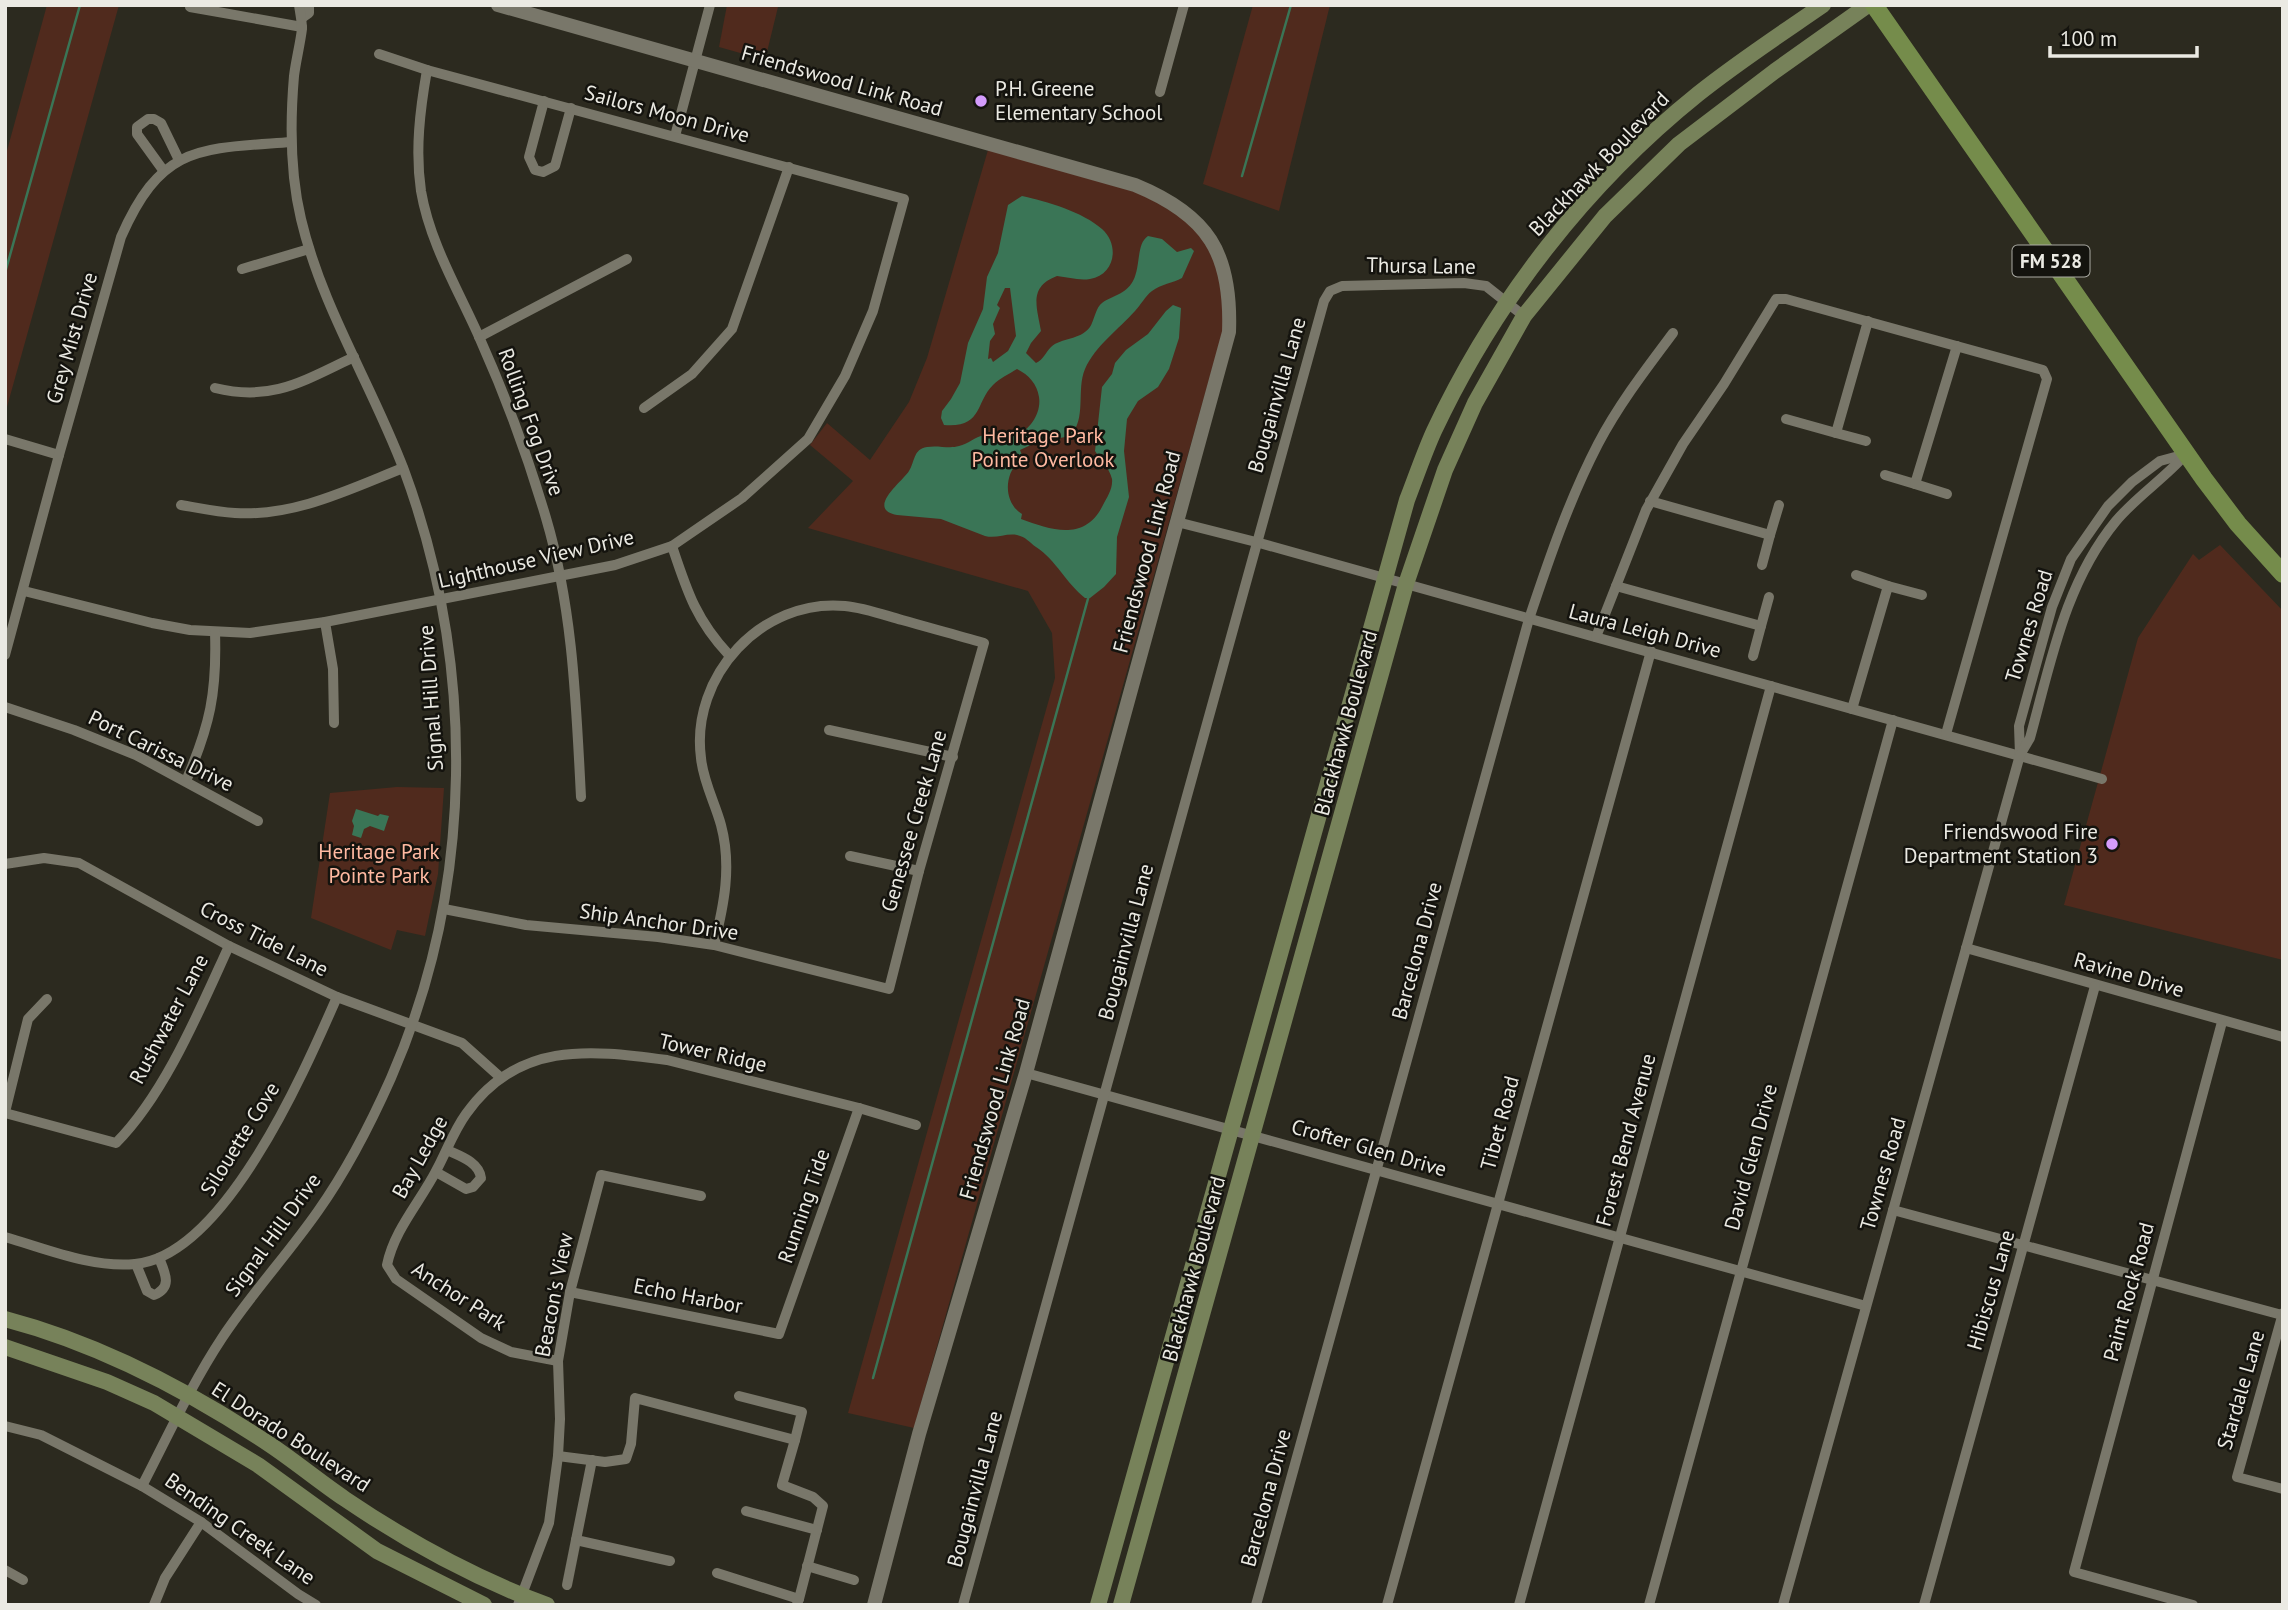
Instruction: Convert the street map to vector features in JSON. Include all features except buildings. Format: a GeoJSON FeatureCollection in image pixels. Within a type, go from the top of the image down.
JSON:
{"type":"FeatureCollection","features":[{"type":"Feature","properties":{"kind":"main road","name":"Blackhawk Boulevard"},"geometry":{"type":"LineString","coordinates":[[1098,1605],[1407,500],[1434,432],[1469,364],[1508,302],[1534,262],[1563,227],[1651,134],[1698,94],[1824,5]]}},
{"type":"Feature","properties":{"kind":"main road","name":"Blackhawk Boulevard"},"geometry":{"type":"LineString","coordinates":[[1121,1605],[1406,584],[1450,459],[1475,403],[1524,316],[1605,216],[1634,186],[1701,126],[1868,5]]}},
{"type":"Feature","properties":{"kind":"main road","name":"FM 528"},"geometry":{"type":"LineString","coordinates":[[1874,5],[2224,508],[2283,574]]}},
{"type":"Feature","properties":{"kind":"main road"},"geometry":{"type":"LineString","coordinates":[[1760,48],[1775,71]]}},
{"type":"Feature","properties":{"kind":"main road"},"geometry":{"type":"LineString","coordinates":[[1617,169],[1634,186]]}},
{"type":"Feature","properties":{"kind":"main road"},"geometry":{"type":"LineString","coordinates":[[1313,832],[1336,838]]}},
{"type":"Feature","properties":{"kind":"main road"},"geometry":{"type":"LineString","coordinates":[[1278,960],[1301,967]]}},
{"type":"Feature","properties":{"kind":"main road"},"geometry":{"type":"LineString","coordinates":[[1191,1273],[1214,1279]]}},
{"type":"Feature","properties":{"kind":"main road","name":"El Dorado Boulevard"},"geometry":{"type":"LineString","coordinates":[[5,1319],[28,1325],[118,1360],[188,1396],[274,1447],[346,1499],[434,1552],[520,1600],[547,1605]]}},
{"type":"Feature","properties":{"kind":"main road","name":"El Dorado Boulevard"},"geometry":{"type":"LineString","coordinates":[[5,1347],[107,1382],[178,1416],[258,1465],[377,1551],[484,1605]]}},
{"type":"Feature","properties":{"kind":"main road"},"geometry":{"type":"LineString","coordinates":[[1156,1400],[1177,1408]]}},
{"type":"Feature","properties":{"kind":"main road"},"geometry":{"type":"LineString","coordinates":[[331,1518],[346,1499]]}},
{"type":"Feature","properties":{"kind":"main road"},"geometry":{"type":"LineString","coordinates":[[1121,1526],[1142,1534]]}},
{"type":"Feature","properties":{"kind":"street","name":"Signal Hill Drive"},"geometry":{"type":"LineString","coordinates":[[178,1416],[223,1337],[320,1208],[348,1163],[391,1077],[413,1024],[444,909],[453,838],[457,737],[451,656],[441,600],[424,532],[403,468],[327,301],[299,214],[291,142],[294,75],[302,22],[299,5]]}},
{"type":"Feature","properties":{"kind":"street","name":"Signal Hill Drive"},"geometry":{"type":"LineString","coordinates":[[302,22],[309,13],[309,5]]}},
{"type":"Feature","properties":{"kind":"street","name":"Friendswood Link Road"},"geometry":{"type":"LineString","coordinates":[[498,5],[1135,185],[1170,202],[1194,220],[1210,238],[1221,260],[1228,285],[1229,332],[1026,1073],[919,1434],[874,1605]]}},
{"type":"Feature","properties":{"kind":"street"},"geometry":{"type":"LineString","coordinates":[[676,136],[710,5]]}},
{"type":"Feature","properties":{"kind":"street"},"geometry":{"type":"LineString","coordinates":[[1160,92],[1184,5]]}},
{"type":"Feature","properties":{"kind":"street"},"geometry":{"type":"LineString","coordinates":[[190,7],[302,22]]}},
{"type":"Feature","properties":{"kind":"street","name":"Sailors Moon Drive"},"geometry":{"type":"LineString","coordinates":[[379,54],[427,70],[904,199],[893,240]]}},
{"type":"Feature","properties":{"kind":"street","name":"Rolling Fog Drive"},"geometry":{"type":"LineString","coordinates":[[427,70],[419,118],[421,190],[439,250],[506,398],[527,456],[561,575],[574,657],[581,797]]}},
{"type":"Feature","properties":{"kind":"street"},"geometry":{"type":"LineString","coordinates":[[544,101],[529,157],[534,170],[543,172],[555,166],[571,108]]}},
{"type":"Feature","properties":{"kind":"street"},"geometry":{"type":"LineString","coordinates":[[163,170],[137,134],[137,127],[142,122],[154,119],[161,123],[179,160]]}},
{"type":"Feature","properties":{"kind":"street","name":"Grey Mist Drive"},"geometry":{"type":"LineString","coordinates":[[5,655],[121,237],[132,211],[146,189],[163,170],[179,160],[225,147],[291,142]]}},
{"type":"Feature","properties":{"kind":"street"},"geometry":{"type":"LineString","coordinates":[[644,408],[692,374],[732,329],[789,167]]}},
{"type":"Feature","properties":{"kind":"street","name":"Lighthouse View Drive"},"geometry":{"type":"LineString","coordinates":[[24,590],[152,623],[215,632],[250,633],[325,622],[615,565],[672,546],[742,498],[809,438],[850,365],[873,310],[893,240]]}},
{"type":"Feature","properties":{"kind":"street"},"geometry":{"type":"LineString","coordinates":[[242,269],[309,249]]}},
{"type":"Feature","properties":{"kind":"street"},"geometry":{"type":"LineString","coordinates":[[479,337],[627,259]]}},
{"type":"Feature","properties":{"kind":"street","name":"Thursa Lane"},"geometry":{"type":"LineString","coordinates":[[1330,291],[1352,285],[1464,283],[1486,286],[1524,316]]}},
{"type":"Feature","properties":{"kind":"street","name":"Bougainvilla Lane"},"geometry":{"type":"LineString","coordinates":[[963,1605],[1255,541],[1324,301],[1330,291]]}},
{"type":"Feature","properties":{"kind":"street"},"geometry":{"type":"LineString","coordinates":[[1596,637],[1650,501],[1683,444],[1724,384],[1776,299],[1786,299],[1868,321],[2043,370],[2047,379],[1946,734]]}},
{"type":"Feature","properties":{"kind":"street"},"geometry":{"type":"LineString","coordinates":[[1836,433],[1868,321]]}},
{"type":"Feature","properties":{"kind":"street","name":"Barcelona Drive"},"geometry":{"type":"LineString","coordinates":[[1256,1605],[1529,619],[1561,526],[1598,443],[1627,395],[1672,332]]}},
{"type":"Feature","properties":{"kind":"street"},"geometry":{"type":"LineString","coordinates":[[1915,484],[1957,346]]}},
{"type":"Feature","properties":{"kind":"street"},"geometry":{"type":"LineString","coordinates":[[215,388],[238,393],[268,392],[292,386],[354,357]]}},
{"type":"Feature","properties":{"kind":"street"},"geometry":{"type":"LineString","coordinates":[[1786,419],[1866,441]]}},
{"type":"Feature","properties":{"kind":"street"},"geometry":{"type":"LineString","coordinates":[[5,439],[59,455]]}},
{"type":"Feature","properties":{"kind":"street","name":"Townes Road"},"geometry":{"type":"LineString","coordinates":[[2020,755],[2019,726],[2052,607],[2071,559],[2108,506],[2132,482],[2160,461],[2186,454]]}},
{"type":"Feature","properties":{"kind":"street","name":"Townes Road"},"geometry":{"type":"LineString","coordinates":[[1783,1605],[2020,755],[2030,738],[2063,619],[2083,569],[2118,519],[2143,494],[2168,475],[2186,454]]}},
{"type":"Feature","properties":{"kind":"street"},"geometry":{"type":"LineString","coordinates":[[181,505],[237,513],[285,509],[315,502],[403,468]]}},
{"type":"Feature","properties":{"kind":"street"},"geometry":{"type":"LineString","coordinates":[[1885,475],[1947,494]]}},
{"type":"Feature","properties":{"kind":"street"},"geometry":{"type":"LineString","coordinates":[[1650,501],[1770,535]]}},
{"type":"Feature","properties":{"kind":"street"},"geometry":{"type":"LineString","coordinates":[[1762,565],[1779,505]]}},
{"type":"Feature","properties":{"kind":"street","name":"Laura Leigh Drive"},"geometry":{"type":"LineString","coordinates":[[1177,522],[1255,541],[1651,651],[2102,779]]}},
{"type":"Feature","properties":{"kind":"street"},"geometry":{"type":"LineString","coordinates":[[672,546],[697,614],[729,655],[705,703],[701,727],[701,758],[721,826],[727,877],[714,945]]}},
{"type":"Feature","properties":{"kind":"street"},"geometry":{"type":"LineString","coordinates":[[1856,575],[1922,595]]}},
{"type":"Feature","properties":{"kind":"street"},"geometry":{"type":"LineString","coordinates":[[1616,586],[1761,626]]}},
{"type":"Feature","properties":{"kind":"street"},"geometry":{"type":"LineString","coordinates":[[1852,709],[1888,586]]}},
{"type":"Feature","properties":{"kind":"street"},"geometry":{"type":"LineString","coordinates":[[1753,656],[1769,597]]}},
{"type":"Feature","properties":{"kind":"street","name":"Genessee Creek Lane"},"geometry":{"type":"LineString","coordinates":[[729,655],[772,621],[817,606],[844,606],[866,610],[984,643],[919,871],[889,989],[867,982]]}},
{"type":"Feature","properties":{"kind":"street"},"geometry":{"type":"LineString","coordinates":[[325,622],[332,669],[334,723]]}},
{"type":"Feature","properties":{"kind":"street"},"geometry":{"type":"LineString","coordinates":[[186,781],[210,719],[216,667],[215,632]]}},
{"type":"Feature","properties":{"kind":"street","name":"Tibet Road"},"geometry":{"type":"LineString","coordinates":[[1387,1605],[1651,651]]}},
{"type":"Feature","properties":{"kind":"street","name":"Forest Bend Avenue"},"geometry":{"type":"LineString","coordinates":[[1519,1605],[1771,686]]}},
{"type":"Feature","properties":{"kind":"street","name":"Port Carissa Drive"},"geometry":{"type":"LineString","coordinates":[[5,707],[74,730],[136,755],[258,821]]}},
{"type":"Feature","properties":{"kind":"street","name":"David Glen Drive"},"geometry":{"type":"LineString","coordinates":[[1649,1605],[1893,720]]}},
{"type":"Feature","properties":{"kind":"street"},"geometry":{"type":"LineString","coordinates":[[829,730],[953,757]]}},
{"type":"Feature","properties":{"kind":"street"},"geometry":{"type":"LineString","coordinates":[[850,856],[919,871]]}},
{"type":"Feature","properties":{"kind":"street","name":"Cross Tide Lane"},"geometry":{"type":"LineString","coordinates":[[5,864],[44,858],[79,863],[229,946],[337,997],[461,1043],[500,1077]]}},
{"type":"Feature","properties":{"kind":"street","name":"Ship Anchor Drive"},"geometry":{"type":"LineString","coordinates":[[444,909],[526,925],[714,945],[867,982]]}},
{"type":"Feature","properties":{"kind":"street","name":"Rushwater Lane"},"geometry":{"type":"LineString","coordinates":[[5,1112],[116,1143],[129,1130],[173,1063],[229,946]]}},
{"type":"Feature","properties":{"kind":"street","name":"Ravine Drive"},"geometry":{"type":"LineString","coordinates":[[1966,948],[2283,1037]]}},
{"type":"Feature","properties":{"kind":"street","name":"Hibiscus Lane"},"geometry":{"type":"LineString","coordinates":[[1924,1605],[2095,986]]}},
{"type":"Feature","properties":{"kind":"street","name":"Silouette Cove"},"geometry":{"type":"LineString","coordinates":[[5,1237],[99,1264],[136,1264],[159,1258],[205,1226],[231,1195],[273,1130],[307,1066],[337,997]]}},
{"type":"Feature","properties":{"kind":"street"},"geometry":{"type":"LineString","coordinates":[[5,1112],[28,1019],[47,999]]}},
{"type":"Feature","properties":{"kind":"street","name":"Paint Rock Road"},"geometry":{"type":"LineString","coordinates":[[2193,1605],[2074,1573],[2222,1021]]}},
{"type":"Feature","properties":{"kind":"street","name":"Tower Ridge"},"geometry":{"type":"LineString","coordinates":[[500,1077],[525,1063],[551,1055],[638,1056],[667,1060],[916,1125]]}},
{"type":"Feature","properties":{"kind":"street","name":"Crofter Glen Drive"},"geometry":{"type":"LineString","coordinates":[[1026,1073],[1866,1306]]}},
{"type":"Feature","properties":{"kind":"street","name":"Bay Ledge"},"geometry":{"type":"LineString","coordinates":[[387,1265],[390,1248],[436,1172],[463,1117],[500,1077]]}},
{"type":"Feature","properties":{"kind":"street","name":"Running Tide"},"geometry":{"type":"LineString","coordinates":[[785,1316],[859,1108]]}},
{"type":"Feature","properties":{"kind":"street"},"geometry":{"type":"LineString","coordinates":[[436,1172],[466,1189],[473,1187],[481,1178],[480,1171],[473,1163],[447,1150]]}},
{"type":"Feature","properties":{"kind":"street","name":"Beacon's View"},"geometry":{"type":"LineString","coordinates":[[520,1600],[549,1523],[558,1456],[558,1361],[570,1292],[601,1175],[701,1196]]}},
{"type":"Feature","properties":{"kind":"street"},"geometry":{"type":"LineString","coordinates":[[1893,1210],[2282,1314]]}},
{"type":"Feature","properties":{"kind":"street"},"geometry":{"type":"LineString","coordinates":[[136,1264],[147,1290],[154,1295],[163,1291],[167,1284],[159,1258]]}},
{"type":"Feature","properties":{"kind":"street","name":"Anchor Park"},"geometry":{"type":"LineString","coordinates":[[387,1265],[396,1279],[481,1338],[511,1352],[558,1361]]}},
{"type":"Feature","properties":{"kind":"street","name":"Echo Harbor"},"geometry":{"type":"LineString","coordinates":[[570,1292],[779,1334],[785,1316]]}},
{"type":"Feature","properties":{"kind":"street","name":"Stardale Lane"},"geometry":{"type":"LineString","coordinates":[[2282,1314],[2237,1477],[2283,1489]]}},
{"type":"Feature","properties":{"kind":"street"},"geometry":{"type":"LineString","coordinates":[[717,1573],[798,1602],[823,1506],[813,1497],[782,1485],[803,1412],[739,1396]]}},
{"type":"Feature","properties":{"kind":"street"},"geometry":{"type":"LineString","coordinates":[[558,1456],[605,1462],[626,1459],[631,1444],[635,1398],[795,1440]]}},
{"type":"Feature","properties":{"kind":"street","name":"Bending Creek Lane"},"geometry":{"type":"LineString","coordinates":[[142,1486],[178,1416]]}},
{"type":"Feature","properties":{"kind":"street","name":"Bending Creek Lane"},"geometry":{"type":"LineString","coordinates":[[5,1426],[41,1435],[142,1486],[201,1522],[296,1600],[316,1605]]}},
{"type":"Feature","properties":{"kind":"street"},"geometry":{"type":"LineString","coordinates":[[567,1585],[592,1460]]}},
{"type":"Feature","properties":{"kind":"street"},"geometry":{"type":"LineString","coordinates":[[746,1511],[817,1530]]}},
{"type":"Feature","properties":{"kind":"street"},"geometry":{"type":"LineString","coordinates":[[154,1605],[164,1578],[201,1522]]}},
{"type":"Feature","properties":{"kind":"street"},"geometry":{"type":"LineString","coordinates":[[576,1540],[670,1561]]}},
{"type":"Feature","properties":{"kind":"street"},"geometry":{"type":"LineString","coordinates":[[807,1566],[854,1580]]}},
{"type":"Feature","properties":{"kind":"street"},"geometry":{"type":"LineString","coordinates":[[5,1570],[23,1580]]}},
{"type":"Feature","properties":{"kind":"green space"},"geometry":{"type":"Polygon","coordinates":[[[47,5],[119,5],[5,414],[5,158],[47,5]]]}},
{"type":"Feature","properties":{"kind":"green space"},"geometry":{"type":"Polygon","coordinates":[[[727,5],[778,7],[765,60],[719,47],[727,5]]]}},
{"type":"Feature","properties":{"kind":"green space"},"geometry":{"type":"Polygon","coordinates":[[[1253,5],[1330,5],[1279,211],[1203,184],[1253,5]]]}},
{"type":"Feature","properties":{"kind":"green space","name":"Heritage Park Pointe Overlook"},"geometry":{"type":"Polygon","coordinates":[[[988,150],[1143,194],[1184,219],[1203,239],[1217,265],[1224,288],[1223,330],[914,1428],[848,1413],[1055,678],[1052,633],[1028,591],[808,528],[853,481],[810,445],[827,423],[870,460],[909,402],[927,358],[988,150]]]}},
{"type":"Feature","properties":{"kind":"green space"},"geometry":{"type":"Polygon","coordinates":[[[2220,545],[2283,611],[2283,960],[2064,905],[2138,638],[2193,554],[2199,560],[2220,545]]]}},
{"type":"Feature","properties":{"kind":"green space","name":"Heritage Park Pointe Park"},"geometry":{"type":"Polygon","coordinates":[[[397,787],[444,788],[438,874],[425,936],[397,930],[391,950],[311,918],[330,793],[397,787]]]}},
{"type":"Feature","properties":{"kind":"shaded area"},"geometry":{"type":"Polygon","coordinates":[[[1022,196],[1075,212],[1102,229],[1108,236],[1113,251],[1110,266],[1098,276],[1082,280],[1057,276],[1042,286],[1037,299],[1041,331],[1026,353],[1036,363],[1055,344],[1086,331],[1100,305],[1130,286],[1142,244],[1148,236],[1162,239],[1177,252],[1191,248],[1194,251],[1182,278],[1150,293],[1089,361],[1082,377],[1078,421],[1070,436],[1035,443],[1020,450],[1023,458],[1012,470],[1009,478],[1011,502],[1022,514],[1021,519],[1044,527],[1066,530],[1077,529],[1096,517],[1112,483],[1109,471],[1095,451],[1102,387],[1112,374],[1115,363],[1126,350],[1148,334],[1173,305],[1181,308],[1179,338],[1169,369],[1158,387],[1138,401],[1127,419],[1124,451],[1129,497],[1117,537],[1116,574],[1090,598],[1085,598],[1078,592],[1043,552],[1023,537],[985,536],[941,519],[897,515],[888,512],[885,507],[889,494],[909,471],[922,448],[959,446],[987,434],[1005,437],[1019,434],[1031,424],[1038,411],[1039,397],[1034,384],[1017,369],[993,385],[976,413],[966,423],[944,425],[941,418],[942,411],[960,383],[968,343],[983,309],[987,277],[998,253],[1008,205],[1022,196]],[[1005,288],[997,305],[1000,308],[993,324],[995,334],[990,341],[988,359],[991,358],[993,362],[1008,351],[1016,336],[1010,288],[1005,288]]]}},
{"type":"Feature","properties":{"kind":"shaded area"},"geometry":{"type":"Polygon","coordinates":[[[356,809],[378,816],[389,816],[384,831],[370,826],[364,829],[361,838],[352,835],[352,821],[356,809]]]}},
{"type":"Feature","properties":{"kind":"waterway"},"geometry":{"type":"LineString","coordinates":[[5,273],[80,5]]}},
{"type":"Feature","properties":{"kind":"waterway"},"geometry":{"type":"LineString","coordinates":[[1242,176],[1291,5]]}},
{"type":"Feature","properties":{"kind":"waterway"},"geometry":{"type":"LineString","coordinates":[[873,1378],[1089,595]]}},
{"type":"Feature","properties":{"kind":"place","name":"P.H. Greene Elementary School"},"geometry":{"type":"Point","coordinates":[981,101]}},
{"type":"Feature","properties":{"kind":"place","name":"Friendswood Fire Department Station 3"},"geometry":{"type":"Point","coordinates":[2112,844]}}]}
